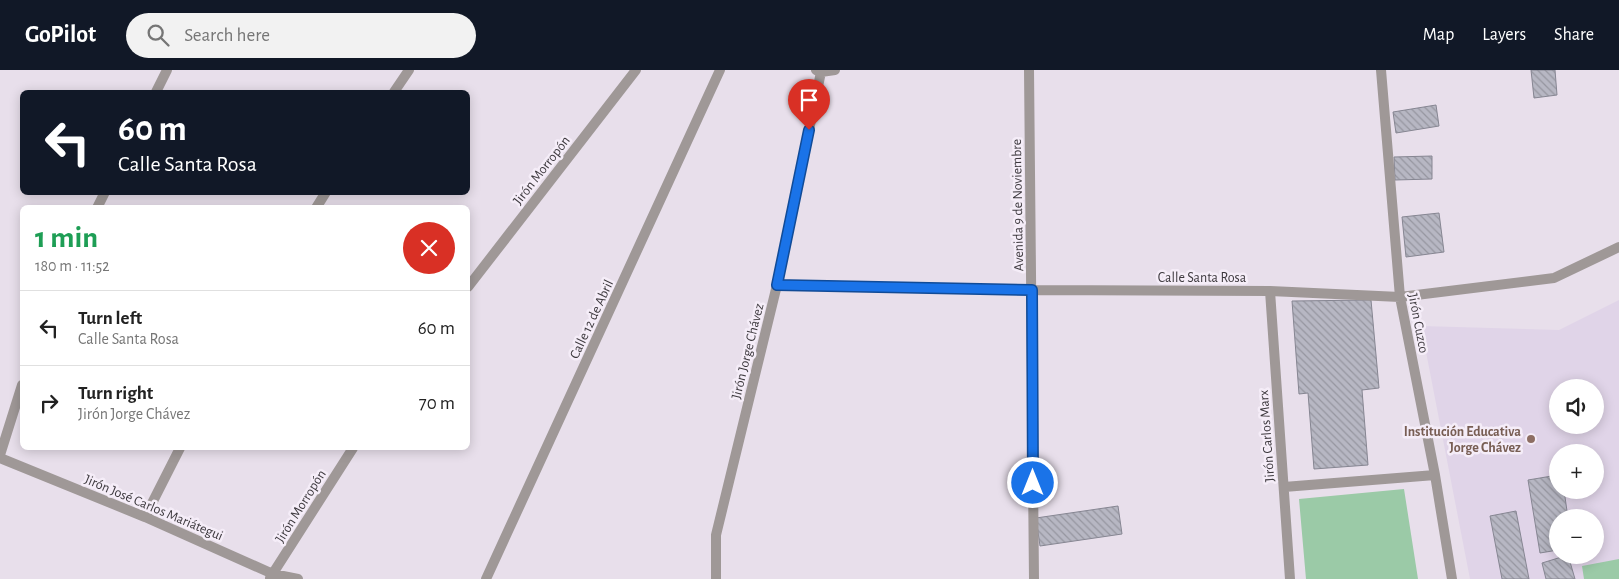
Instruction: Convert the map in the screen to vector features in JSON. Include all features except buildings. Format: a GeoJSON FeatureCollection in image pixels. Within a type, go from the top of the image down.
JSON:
{"type":"FeatureCollection","features":[{"type":"Feature","properties":{"kind":"street"},"geometry":{"type":"LineString","coordinates":[[157,90],[167,70]]}},
{"type":"Feature","properties":{"kind":"street"},"geometry":{"type":"LineString","coordinates":[[395,90],[409,70]]}},
{"type":"Feature","properties":{"kind":"street","name":"Jirón Morropón"},"geometry":{"type":"LineString","coordinates":[[470,284],[636,70]]}},
{"type":"Feature","properties":{"kind":"street","name":"Calle 12 de Abril"},"geometry":{"type":"LineString","coordinates":[[486,579],[720,70]]}},
{"type":"Feature","properties":{"kind":"street"},"geometry":{"type":"LineString","coordinates":[[818,71],[835,70]]}},
{"type":"Feature","properties":{"kind":"street","name":"Avenida 9 de Noviembre"},"geometry":{"type":"LineString","coordinates":[[1029,70],[1034,579]]}},
{"type":"Feature","properties":{"kind":"street","name":"Jirón Cuzco"},"geometry":{"type":"LineString","coordinates":[[1381,70],[1400,297],[1435,475],[1452,579]]}},
{"type":"Feature","properties":{"kind":"street","name":"Jirón Jorge Chávez"},"geometry":{"type":"LineString","coordinates":[[716,579],[716,535],[777,285],[818,71]]}},
{"type":"Feature","properties":{"kind":"street","name":"Calle Santa Rosa"},"geometry":{"type":"LineString","coordinates":[[777,285],[1032,290],[1270,291],[1400,297],[1554,278],[1619,247]]}},
{"type":"Feature","properties":{"kind":"street","name":"Jirón Carlos Marx"},"geometry":{"type":"LineString","coordinates":[[1270,291],[1290,579]]}},
{"type":"Feature","properties":{"kind":"street"},"geometry":{"type":"LineString","coordinates":[[0,456],[20,391]]}},
{"type":"Feature","properties":{"kind":"street"},"geometry":{"type":"LineString","coordinates":[[145,517],[179,450]]}},
{"type":"Feature","properties":{"kind":"street","name":"Jirón Morropón"},"geometry":{"type":"LineString","coordinates":[[272,576],[352,450]]}},
{"type":"Feature","properties":{"kind":"street","name":"Jirón José Carlos Mariátegui"},"geometry":{"type":"LineString","coordinates":[[0,456],[145,517],[272,576],[298,579]]}},
{"type":"Feature","properties":{"kind":"street"},"geometry":{"type":"LineString","coordinates":[[1284,487],[1435,475]]}},
{"type":"Feature","properties":{"kind":"shaded area","name":"Institución Educativa Jorge Chávez"},"geometry":{"type":"Polygon","coordinates":[[[1619,300],[1619,579],[1470,579],[1421,326],[1559,330],[1619,300]]]}},
{"type":"Feature","properties":{"kind":"green space"},"geometry":{"type":"Polygon","coordinates":[[[1404,489],[1418,579],[1306,579],[1299,499],[1404,489]]]}},
{"type":"Feature","properties":{"kind":"green space"},"geometry":{"type":"Polygon","coordinates":[[[1619,559],[1619,579],[1584,579],[1582,566],[1604,564],[1604,562],[1619,559]]]}},
{"type":"Feature","properties":{"kind":"place","name":"Institución Educativa Jorge Chávez"},"geometry":{"type":"Point","coordinates":[1531,439]}},
{"type":"Feature","properties":{"kind":"route"},"geometry":{"type":"LineString","coordinates":[[809,130],[777,285],[1032,290],[1033,483]]}}]}
